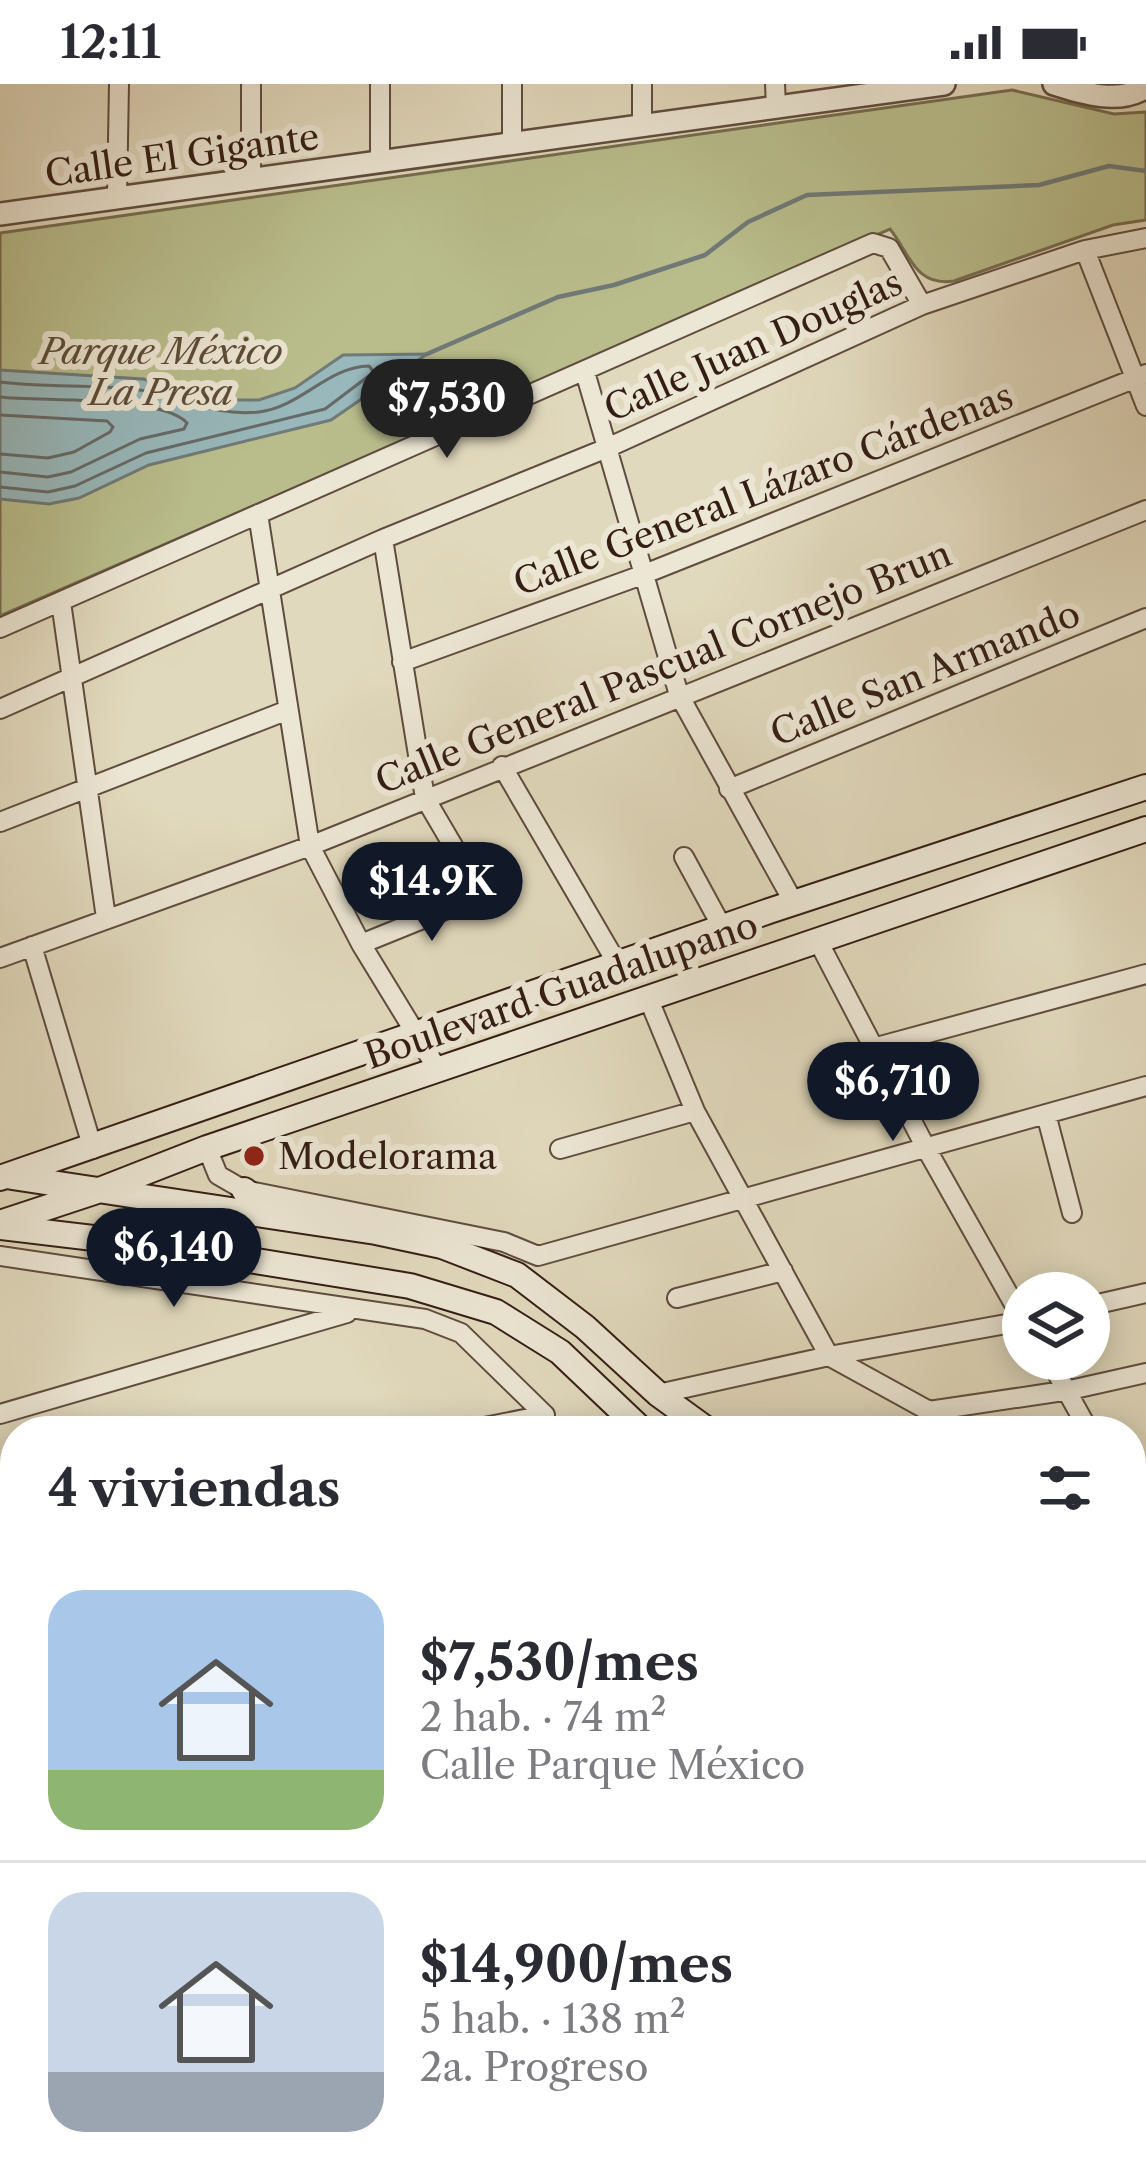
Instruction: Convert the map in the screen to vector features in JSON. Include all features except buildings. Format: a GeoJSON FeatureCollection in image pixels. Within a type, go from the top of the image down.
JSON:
{"type":"FeatureCollection","features":[{"type":"Feature","properties":{"kind":"main road","name":"Boulevard Guadalupano"},"geometry":{"type":"LineString","coordinates":[[2,1177],[794,903],[1146,787]]}},
{"type":"Feature","properties":{"kind":"main road","name":"Boulevard Guadalupano"},"geometry":{"type":"LineString","coordinates":[[97,1191],[207,1148],[1146,829]]}},
{"type":"Feature","properties":{"kind":"main road"},"geometry":{"type":"LineString","coordinates":[[0,1225],[62,1194],[100,1161],[262,1101],[288,1076]]}},
{"type":"Feature","properties":{"kind":"main road"},"geometry":{"type":"LineString","coordinates":[[2,1177],[62,1194],[97,1191],[442,1246],[517,1275],[688,1416]]}},
{"type":"Feature","properties":{"kind":"main road"},"geometry":{"type":"LineString","coordinates":[[244,1190],[281,1218]]}},
{"type":"Feature","properties":{"kind":"main road"},"geometry":{"type":"LineString","coordinates":[[62,1194],[62,1237]]}},
{"type":"Feature","properties":{"kind":"main road"},"geometry":{"type":"LineString","coordinates":[[0,1225],[410,1286],[496,1312],[560,1352],[627,1416]]}},
{"type":"Feature","properties":{"kind":"street"},"geometry":{"type":"LineString","coordinates":[[117,197],[119,84]]}},
{"type":"Feature","properties":{"kind":"street"},"geometry":{"type":"LineString","coordinates":[[251,84],[251,179]]}},
{"type":"Feature","properties":{"kind":"street"},"geometry":{"type":"LineString","coordinates":[[380,84],[380,161]]}},
{"type":"Feature","properties":{"kind":"street"},"geometry":{"type":"LineString","coordinates":[[512,84],[512,143]]}},
{"type":"Feature","properties":{"kind":"street"},"geometry":{"type":"LineString","coordinates":[[642,84],[642,127]]}},
{"type":"Feature","properties":{"kind":"street","name":"Calle El Gigante"},"geometry":{"type":"LineString","coordinates":[[0,214],[642,127],[775,95],[944,84]]}},
{"type":"Feature","properties":{"kind":"street"},"geometry":{"type":"LineString","coordinates":[[1054,84],[1107,97],[1136,94],[1146,87]]}},
{"type":"Feature","properties":{"kind":"street","name":"Calle Juan Douglas"},"geometry":{"type":"LineString","coordinates":[[0,709],[383,539],[607,448],[922,305],[1085,250],[1146,238]]}},
{"type":"Feature","properties":{"kind":"street"},"geometry":{"type":"LineString","coordinates":[[0,628],[873,243],[889,248],[922,305]]}},
{"type":"Feature","properties":{"kind":"street"},"geometry":{"type":"LineString","coordinates":[[1085,250],[1141,376],[1146,406]]}},
{"type":"Feature","properties":{"kind":"street"},"geometry":{"type":"LineString","coordinates":[[585,372],[679,695],[794,903]]}},
{"type":"Feature","properties":{"kind":"street","name":"Calle General Lázaro Cárdenas"},"geometry":{"type":"LineString","coordinates":[[402,662],[642,575],[1141,376]]}},
{"type":"Feature","properties":{"kind":"street","name":"Calle General Pascual Cornejo Brun"},"geometry":{"type":"LineString","coordinates":[[0,958],[310,846],[1146,510]]}},
{"type":"Feature","properties":{"kind":"street"},"geometry":{"type":"LineString","coordinates":[[258,514],[310,846],[438,1070]]}},
{"type":"Feature","properties":{"kind":"street"},"geometry":{"type":"LineString","coordinates":[[362,944],[482,895],[425,798],[383,539]]}},
{"type":"Feature","properties":{"kind":"street"},"geometry":{"type":"LineString","coordinates":[[61,602],[106,918]]}},
{"type":"Feature","properties":{"kind":"street","name":"Calle San Armando"},"geometry":{"type":"LineString","coordinates":[[729,788],[1146,618]]}},
{"type":"Feature","properties":{"kind":"street"},"geometry":{"type":"LineString","coordinates":[[0,822],[289,710]]}},
{"type":"Feature","properties":{"kind":"street"},"geometry":{"type":"LineString","coordinates":[[502,766],[618,965]]}},
{"type":"Feature","properties":{"kind":"street"},"geometry":{"type":"LineString","coordinates":[[684,857],[722,928]]}},
{"type":"Feature","properties":{"kind":"street"},"geometry":{"type":"LineString","coordinates":[[817,939],[1002,1283]]}},
{"type":"Feature","properties":{"kind":"street"},"geometry":{"type":"LineString","coordinates":[[32,946],[92,1149]]}},
{"type":"Feature","properties":{"kind":"street"},"geometry":{"type":"LineString","coordinates":[[873,1048],[1146,974]]}},
{"type":"Feature","properties":{"kind":"street"},"geometry":{"type":"LineString","coordinates":[[649,1000],[695,1111],[829,1356],[931,1416]]}},
{"type":"Feature","properties":{"kind":"street"},"geometry":{"type":"LineString","coordinates":[[207,1148],[218,1175],[244,1190],[504,1242],[538,1256],[1146,1086]]}},
{"type":"Feature","properties":{"kind":"street"},"geometry":{"type":"LineString","coordinates":[[560,1149],[695,1111]]}},
{"type":"Feature","properties":{"kind":"street"},"geometry":{"type":"LineString","coordinates":[[1046,1114],[1072,1213]]}},
{"type":"Feature","properties":{"kind":"street"},"geometry":{"type":"LineString","coordinates":[[0,1256],[440,1324],[461,1334],[545,1414],[535,1416]]}},
{"type":"Feature","properties":{"kind":"street"},"geometry":{"type":"LineString","coordinates":[[677,1298],[783,1271]]}},
{"type":"Feature","properties":{"kind":"street"},"geometry":{"type":"LineString","coordinates":[[401,1315],[410,1286]]}},
{"type":"Feature","properties":{"kind":"street"},"geometry":{"type":"LineString","coordinates":[[1110,1301],[1146,1293]]}},
{"type":"Feature","properties":{"kind":"street"},"geometry":{"type":"LineString","coordinates":[[0,1414],[356,1311]]}},
{"type":"Feature","properties":{"kind":"street"},"geometry":{"type":"LineString","coordinates":[[658,1394],[1002,1324]]}},
{"type":"Feature","properties":{"kind":"street"},"geometry":{"type":"LineString","coordinates":[[929,1412],[1146,1373]]}},
{"type":"Feature","properties":{"kind":"street"},"geometry":{"type":"LineString","coordinates":[[1063,1380],[1082,1416]]}},
{"type":"Feature","properties":{"kind":"green space","name":"Parque México La Presa"},"geometry":{"type":"Polygon","coordinates":[[[1012,90],[1114,114],[1146,112],[1146,220],[1113,225],[941,282],[915,267],[890,229],[0,616],[0,233],[1012,90]]]}},
{"type":"Feature","properties":{"kind":"water"},"geometry":{"type":"Polygon","coordinates":[[[427,354],[331,420],[149,465],[79,498],[49,504],[0,499],[0,370],[143,379],[217,400],[259,400],[295,388],[343,355],[427,354]]]}},
{"type":"Feature","properties":{"kind":"waterway"},"geometry":{"type":"LineString","coordinates":[[427,354],[558,297],[614,285],[705,255],[748,222],[807,195],[1039,185],[1109,166],[1146,171]]}},
{"type":"Feature","properties":{"kind":"place","name":"Modelorama"},"geometry":{"type":"Point","coordinates":[254,1156]}}]}
